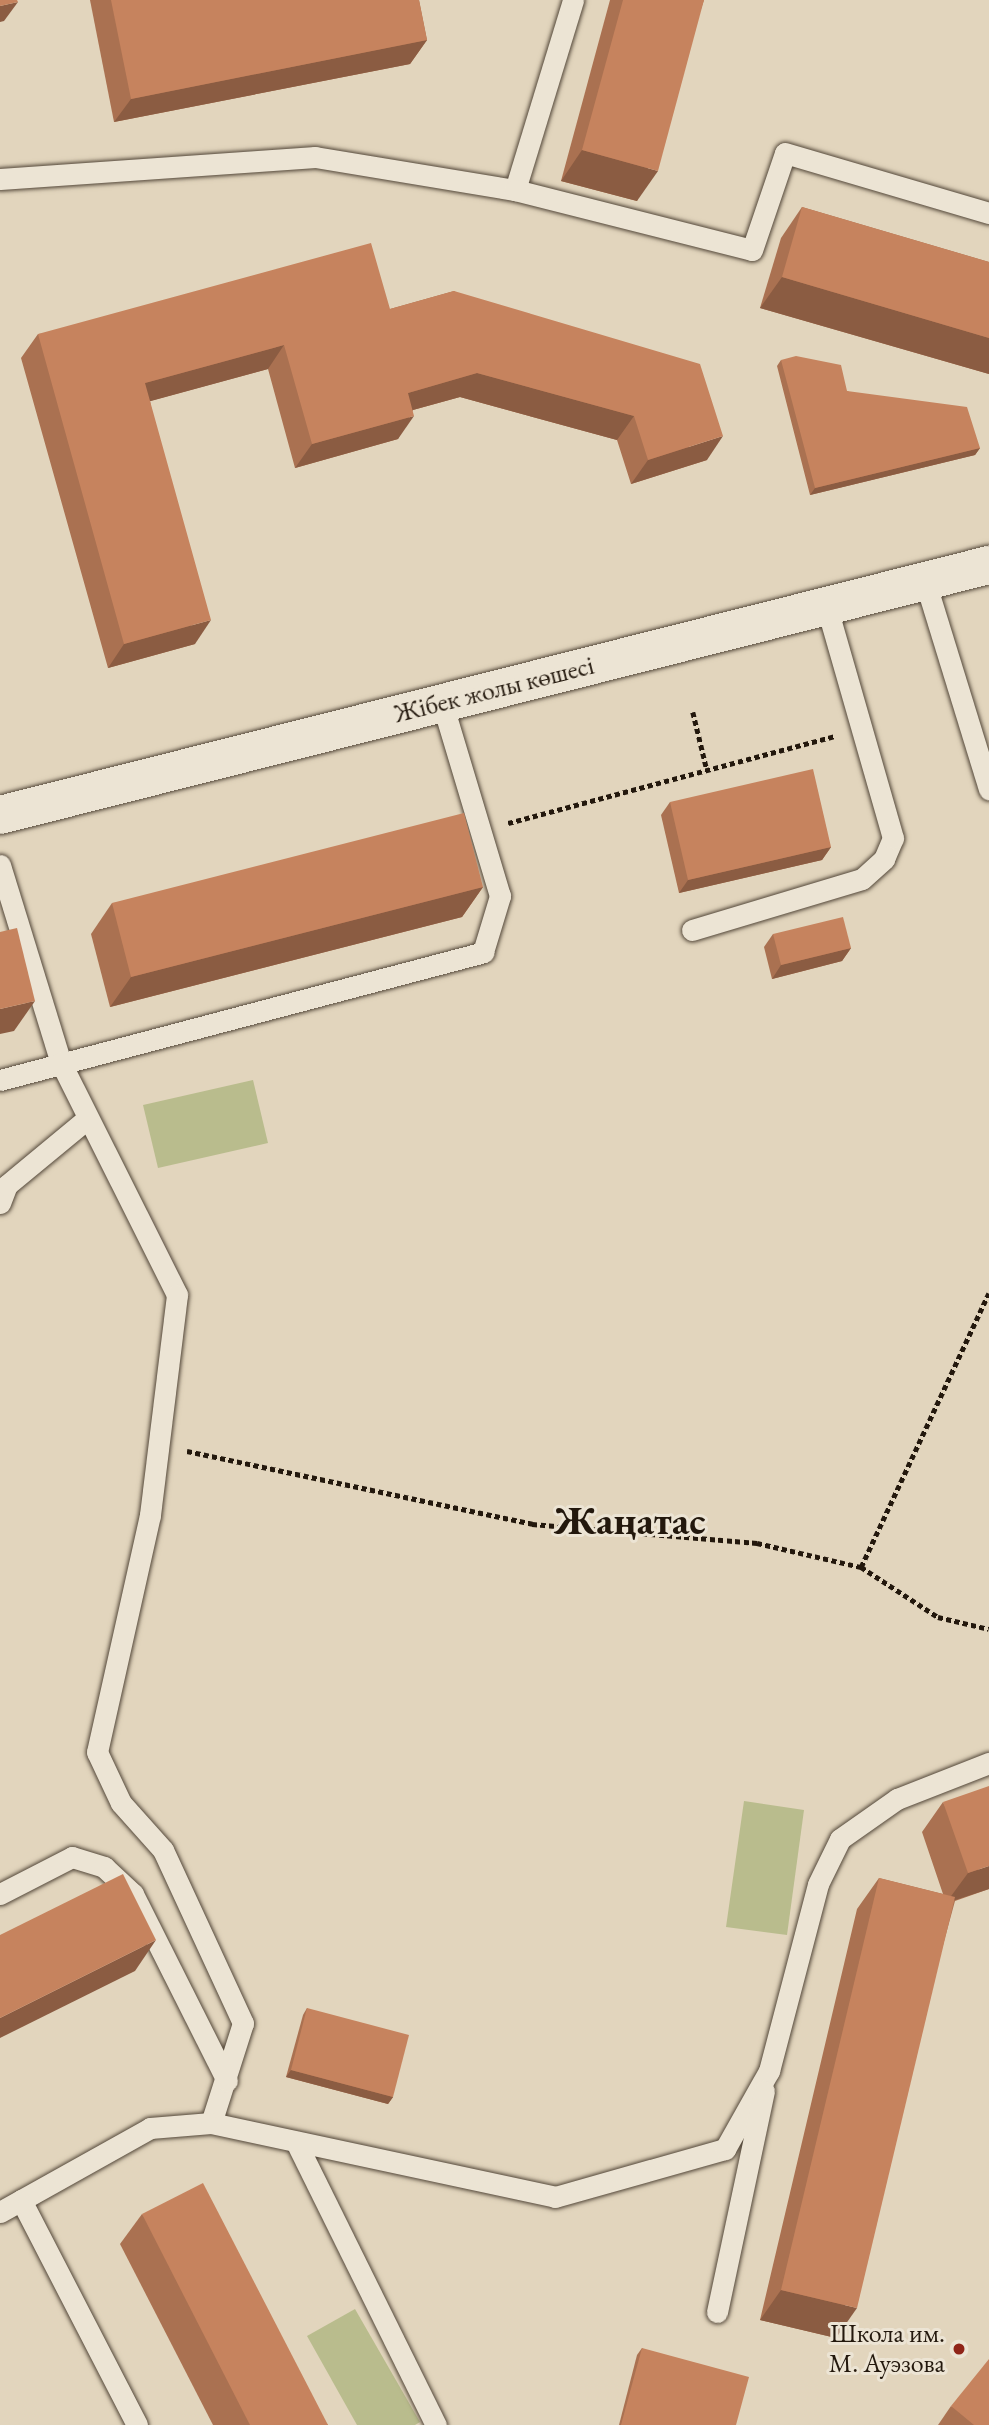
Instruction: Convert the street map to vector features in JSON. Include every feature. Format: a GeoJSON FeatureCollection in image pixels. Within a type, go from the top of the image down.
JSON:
{"type":"FeatureCollection","features":[{"type":"Feature","properties":{"kind":"main road","name":"Жібек жолы көшесі"},"geometry":{"type":"LineString","coordinates":[[0,815],[989,565]]}},
{"type":"Feature","properties":{"kind":"lane"},"geometry":{"type":"LineString","coordinates":[[515,190],[573,0]]}},
{"type":"Feature","properties":{"kind":"lane"},"geometry":{"type":"LineString","coordinates":[[0,178],[315,157],[515,190],[752,250],[785,153],[989,213]]}},
{"type":"Feature","properties":{"kind":"lane"},"geometry":{"type":"LineString","coordinates":[[925,581],[989,789]]}},
{"type":"Feature","properties":{"kind":"lane"},"geometry":{"type":"LineString","coordinates":[[692,930],[862,879],[884,859],[893,838],[826,606]]}},
{"type":"Feature","properties":{"kind":"lane"},"geometry":{"type":"LineString","coordinates":[[0,1080],[483,952],[500,896],[442,703]]}},
{"type":"Feature","properties":{"kind":"lane"},"geometry":{"type":"LineString","coordinates":[[0,865],[61,1063],[177,1296],[150,1515],[97,1752],[121,1803],[163,1850],[227,1979],[243,2023],[227,2081],[211,2123]]}},
{"type":"Feature","properties":{"kind":"lane"},"geometry":{"type":"LineString","coordinates":[[0,1203],[7,1185],[88,1118]]}},
{"type":"Feature","properties":{"kind":"lane"},"geometry":{"type":"LineString","coordinates":[[717,2312],[769,2071],[818,1884],[840,1839],[897,1799],[989,1763]]}},
{"type":"Feature","properties":{"kind":"lane"},"geometry":{"type":"LineString","coordinates":[[0,1894],[72,1857],[104,1867],[133,1894],[227,2081]]}},
{"type":"Feature","properties":{"kind":"lane"},"geometry":{"type":"LineString","coordinates":[[0,2212],[150,2128],[211,2123],[555,2197],[725,2149],[769,2071]]}},
{"type":"Feature","properties":{"kind":"lane"},"geometry":{"type":"LineString","coordinates":[[296,2142],[436,2425]]}},
{"type":"Feature","properties":{"kind":"lane"},"geometry":{"type":"LineString","coordinates":[[21,2200],[137,2425]]}},
{"type":"Feature","properties":{"kind":"path"},"geometry":{"type":"LineString","coordinates":[[693,712],[707,770]]}},
{"type":"Feature","properties":{"kind":"path"},"geometry":{"type":"LineString","coordinates":[[480,831],[861,728]]}},
{"type":"Feature","properties":{"kind":"path"},"geometry":{"type":"LineString","coordinates":[[861,1567],[989,1293]]}},
{"type":"Feature","properties":{"kind":"path"},"geometry":{"type":"LineString","coordinates":[[159,1444],[532,1524],[757,1543],[861,1567],[938,1617],[989,1629]]}},
{"type":"Feature","properties":{"kind":"green space"},"geometry":{"type":"Polygon","coordinates":[[[253,1080],[268,1143],[158,1168],[143,1105],[253,1080]]]}},
{"type":"Feature","properties":{"kind":"green space"},"geometry":{"type":"Polygon","coordinates":[[[744,1801],[804,1810],[787,1935],[726,1927],[744,1801]]]}},
{"type":"Feature","properties":{"kind":"green space"},"geometry":{"type":"Polygon","coordinates":[[[355,2309],[420,2422],[415,2425],[357,2425],[307,2336],[355,2309]]]}},
{"type":"Feature","properties":{"kind":"building"},"geometry":{"type":"Polygon","coordinates":[[[0,0],[17,0],[18,2],[0,6],[0,0]]]}},
{"type":"Feature","properties":{"kind":"building"},"geometry":{"type":"Polygon","coordinates":[[[111,0],[419,0],[427,40],[131,99],[111,0]]]}},
{"type":"Feature","properties":{"kind":"building"},"geometry":{"type":"Polygon","coordinates":[[[623,0],[704,0],[658,171],[582,150],[623,0]]]}},
{"type":"Feature","properties":{"kind":"building"},"geometry":{"type":"Polygon","coordinates":[[[802,207],[989,262],[989,338],[782,277],[802,207]]]}},
{"type":"Feature","properties":{"kind":"building"},"geometry":{"type":"Polygon","coordinates":[[[371,243],[390,309],[454,291],[700,364],[723,436],[648,460],[634,416],[477,373],[408,393],[414,416],[312,444],[284,345],[145,383],[211,620],[124,644],[38,334],[371,243]]]}},
{"type":"Feature","properties":{"kind":"building"},"geometry":{"type":"Polygon","coordinates":[[[796,356],[841,365],[847,391],[967,407],[980,448],[815,488],[781,360],[796,356]]]}},
{"type":"Feature","properties":{"kind":"building"},"geometry":{"type":"Polygon","coordinates":[[[813,769],[831,847],[688,880],[670,802],[813,769]]]}},
{"type":"Feature","properties":{"kind":"building"},"geometry":{"type":"Polygon","coordinates":[[[464,813],[483,887],[131,977],[112,903],[464,813]]]}},
{"type":"Feature","properties":{"kind":"building"},"geometry":{"type":"Polygon","coordinates":[[[843,917],[851,948],[781,965],[773,934],[843,917]]]}},
{"type":"Feature","properties":{"kind":"building"},"geometry":{"type":"Polygon","coordinates":[[[17,928],[35,1001],[0,1009],[0,932],[17,928]]]}},
{"type":"Feature","properties":{"kind":"building"},"geometry":{"type":"Polygon","coordinates":[[[989,1786],[989,1866],[968,1873],[943,1802],[989,1786]]]}},
{"type":"Feature","properties":{"kind":"building"},"geometry":{"type":"Polygon","coordinates":[[[123,1874],[156,1940],[0,2018],[0,1935],[123,1874]]]}},
{"type":"Feature","properties":{"kind":"building"},"geometry":{"type":"Polygon","coordinates":[[[879,1878],[955,1897],[857,2308],[781,2290],[879,1878]]]}},
{"type":"Feature","properties":{"kind":"building"},"geometry":{"type":"Polygon","coordinates":[[[307,2008],[409,2035],[393,2097],[291,2070],[307,2008]]]}},
{"type":"Feature","properties":{"kind":"building"},"geometry":{"type":"Polygon","coordinates":[[[203,2183],[328,2425],[250,2425],[142,2214],[203,2183]]]}},
{"type":"Feature","properties":{"kind":"building"},"geometry":{"type":"Polygon","coordinates":[[[642,2348],[749,2377],[736,2425],[621,2425],[642,2348]]]}},
{"type":"Feature","properties":{"kind":"building"},"geometry":{"type":"Polygon","coordinates":[[[989,2359],[989,2425],[974,2425],[951,2406],[989,2359]]]}},
{"type":"Feature","properties":{"kind":"place","name":"Школа им. М. Ауэзова"},"geometry":{"type":"Point","coordinates":[959,2349]}},
{"type":"Feature","properties":{"kind":"district","name":"Жаңатас"},"geometry":{"type":"Point","coordinates":[630,1520]}}]}
